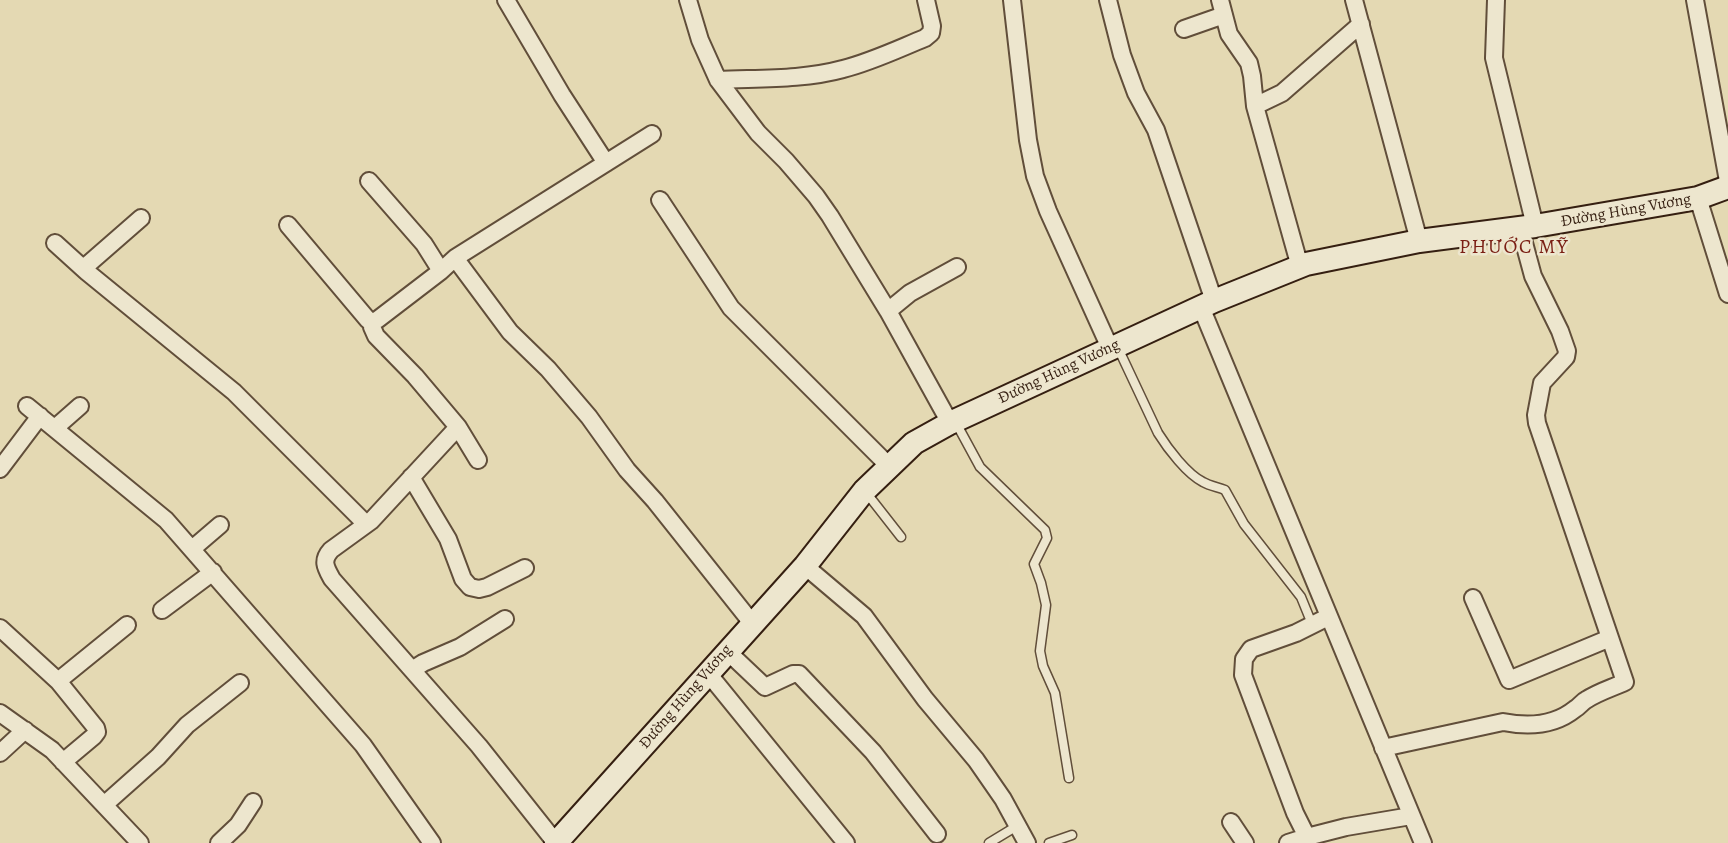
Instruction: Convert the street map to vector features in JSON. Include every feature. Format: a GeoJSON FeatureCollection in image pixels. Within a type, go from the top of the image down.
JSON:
{"type":"FeatureCollection","features":[{"type":"Feature","properties":{"kind":"street"},"geometry":{"type":"LineString","coordinates":[[506,0],[562,95],[606,163]]}},
{"type":"Feature","properties":{"kind":"street"},"geometry":{"type":"LineString","coordinates":[[688,0],[700,40],[718,80],[758,133],[816,196],[888,311],[952,422]]}},
{"type":"Feature","properties":{"kind":"street"},"geometry":{"type":"LineString","coordinates":[[718,80],[812,75],[843,69],[878,58],[926,38],[931,33],[926,0]]}},
{"type":"Feature","properties":{"kind":"street"},"geometry":{"type":"LineString","coordinates":[[1012,0],[1028,140],[1035,176],[1048,212],[1113,347]]}},
{"type":"Feature","properties":{"kind":"street"},"geometry":{"type":"LineString","coordinates":[[1108,0],[1122,55],[1136,93],[1156,130],[1207,304],[1328,617],[1423,843]]}},
{"type":"Feature","properties":{"kind":"street"},"geometry":{"type":"LineString","coordinates":[[1354,0],[1419,241]]}},
{"type":"Feature","properties":{"kind":"street"},"geometry":{"type":"LineString","coordinates":[[1383,748],[1503,722],[1520,725],[1557,720],[1586,700],[1625,682],[1536,415],[1542,383],[1566,357],[1567,351],[1560,331],[1533,276],[1528,227],[1494,58],[1496,0]]}},
{"type":"Feature","properties":{"kind":"street"},"geometry":{"type":"LineString","coordinates":[[1695,0],[1728,181]]}},
{"type":"Feature","properties":{"kind":"street"},"geometry":{"type":"LineString","coordinates":[[1184,29],[1222,7],[1229,34],[1249,63],[1255,106],[1300,267]]}},
{"type":"Feature","properties":{"kind":"street"},"geometry":{"type":"LineString","coordinates":[[1255,106],[1282,93],[1361,24]]}},
{"type":"Feature","properties":{"kind":"street"},"geometry":{"type":"LineString","coordinates":[[288,225],[368,320],[377,320],[455,258],[652,134]]}},
{"type":"Feature","properties":{"kind":"street"},"geometry":{"type":"LineString","coordinates":[[369,181],[424,244],[441,271]]}},
{"type":"Feature","properties":{"kind":"street","name":"Đường Hùng Vương"},"geometry":{"type":"LineString","coordinates":[[556,843],[707,672],[805,566],[864,491],[914,443],[952,422],[1207,304],[1300,267],[1419,241],[1528,227],[1698,198],[1728,187]]}},
{"type":"Feature","properties":{"kind":"street"},"geometry":{"type":"LineString","coordinates":[[1698,198],[1728,294]]}},
{"type":"Feature","properties":{"kind":"street"},"geometry":{"type":"LineString","coordinates":[[660,200],[731,308],[889,465]]}},
{"type":"Feature","properties":{"kind":"street"},"geometry":{"type":"LineString","coordinates":[[85,269],[141,218]]}},
{"type":"Feature","properties":{"kind":"street"},"geometry":{"type":"LineString","coordinates":[[55,243],[234,392],[366,524]]}},
{"type":"Feature","properties":{"kind":"street"},"geometry":{"type":"LineString","coordinates":[[455,258],[510,332],[548,369],[589,417],[627,470],[656,501],[752,623]]}},
{"type":"Feature","properties":{"kind":"street"},"geometry":{"type":"LineString","coordinates":[[888,311],[910,293],[957,267]]}},
{"type":"Feature","properties":{"kind":"street"},"geometry":{"type":"LineString","coordinates":[[372,321],[376,336],[415,376],[458,427],[478,460]]}},
{"type":"Feature","properties":{"kind":"street"},"geometry":{"type":"LineString","coordinates":[[55,428],[80,406]]}},
{"type":"Feature","properties":{"kind":"street"},"geometry":{"type":"LineString","coordinates":[[0,469],[34,411],[166,520],[363,745],[432,843]]}},
{"type":"Feature","properties":{"kind":"street"},"geometry":{"type":"LineString","coordinates":[[458,427],[366,524],[331,550],[324,564],[332,579],[479,746],[556,843]]}},
{"type":"Feature","properties":{"kind":"street"},"geometry":{"type":"LineString","coordinates":[[411,477],[448,539],[463,579],[470,587],[479,589],[487,587],[525,568]]}},
{"type":"Feature","properties":{"kind":"street"},"geometry":{"type":"LineString","coordinates":[[192,549],[220,525]]}},
{"type":"Feature","properties":{"kind":"street"},"geometry":{"type":"LineString","coordinates":[[805,566],[864,616],[925,699],[976,760],[1003,799],[1027,843]]}},
{"type":"Feature","properties":{"kind":"street"},"geometry":{"type":"LineString","coordinates":[[162,610],[213,572]]}},
{"type":"Feature","properties":{"kind":"street"},"geometry":{"type":"LineString","coordinates":[[1473,598],[1509,680],[1610,638]]}},
{"type":"Feature","properties":{"kind":"street"},"geometry":{"type":"LineString","coordinates":[[1307,837],[1295,813],[1243,675],[1244,659],[1251,649],[1296,633],[1328,617]]}},
{"type":"Feature","properties":{"kind":"street"},"geometry":{"type":"LineString","coordinates":[[412,670],[467,643],[505,619]]}},
{"type":"Feature","properties":{"kind":"street"},"geometry":{"type":"LineString","coordinates":[[58,681],[127,625]]}},
{"type":"Feature","properties":{"kind":"street"},"geometry":{"type":"LineString","coordinates":[[0,628],[58,681],[97,732],[63,762]]}},
{"type":"Feature","properties":{"kind":"street"},"geometry":{"type":"LineString","coordinates":[[727,651],[765,687],[793,674],[799,674],[873,752],[937,834]]}},
{"type":"Feature","properties":{"kind":"street"},"geometry":{"type":"LineString","coordinates":[[707,672],[846,843]]}},
{"type":"Feature","properties":{"kind":"street"},"geometry":{"type":"LineString","coordinates":[[104,805],[158,757],[187,725],[240,683]]}},
{"type":"Feature","properties":{"kind":"street"},"geometry":{"type":"LineString","coordinates":[[0,713],[52,750],[140,843]]}},
{"type":"Feature","properties":{"kind":"street"},"geometry":{"type":"LineString","coordinates":[[0,753],[24,730]]}},
{"type":"Feature","properties":{"kind":"street"},"geometry":{"type":"LineString","coordinates":[[219,843],[238,825],[253,802]]}},
{"type":"Feature","properties":{"kind":"street"},"geometry":{"type":"LineString","coordinates":[[1288,843],[1346,827],[1411,816]]}},
{"type":"Feature","properties":{"kind":"street"},"geometry":{"type":"LineString","coordinates":[[1231,822],[1245,843]]}},
{"type":"Feature","properties":{"kind":"lane"},"geometry":{"type":"LineString","coordinates":[[1113,347],[1158,434],[1196,478],[1225,490],[1244,524],[1301,597],[1312,624]]}},
{"type":"Feature","properties":{"kind":"lane"},"geometry":{"type":"LineString","coordinates":[[952,422],[980,467],[1045,530],[1047,538],[1034,564],[1046,605],[1040,651],[1043,666],[1055,693],[1069,778]]}},
{"type":"Feature","properties":{"kind":"lane"},"geometry":{"type":"LineString","coordinates":[[864,491],[901,537]]}},
{"type":"Feature","properties":{"kind":"lane"},"geometry":{"type":"LineString","coordinates":[[989,843],[1017,826]]}},
{"type":"Feature","properties":{"kind":"lane"},"geometry":{"type":"LineString","coordinates":[[1050,843],[1072,836]]}},
{"type":"Feature","properties":{"kind":"district","name":"PHƯỚC MỸ"},"geometry":{"type":"Point","coordinates":[1514,248]}}]}
